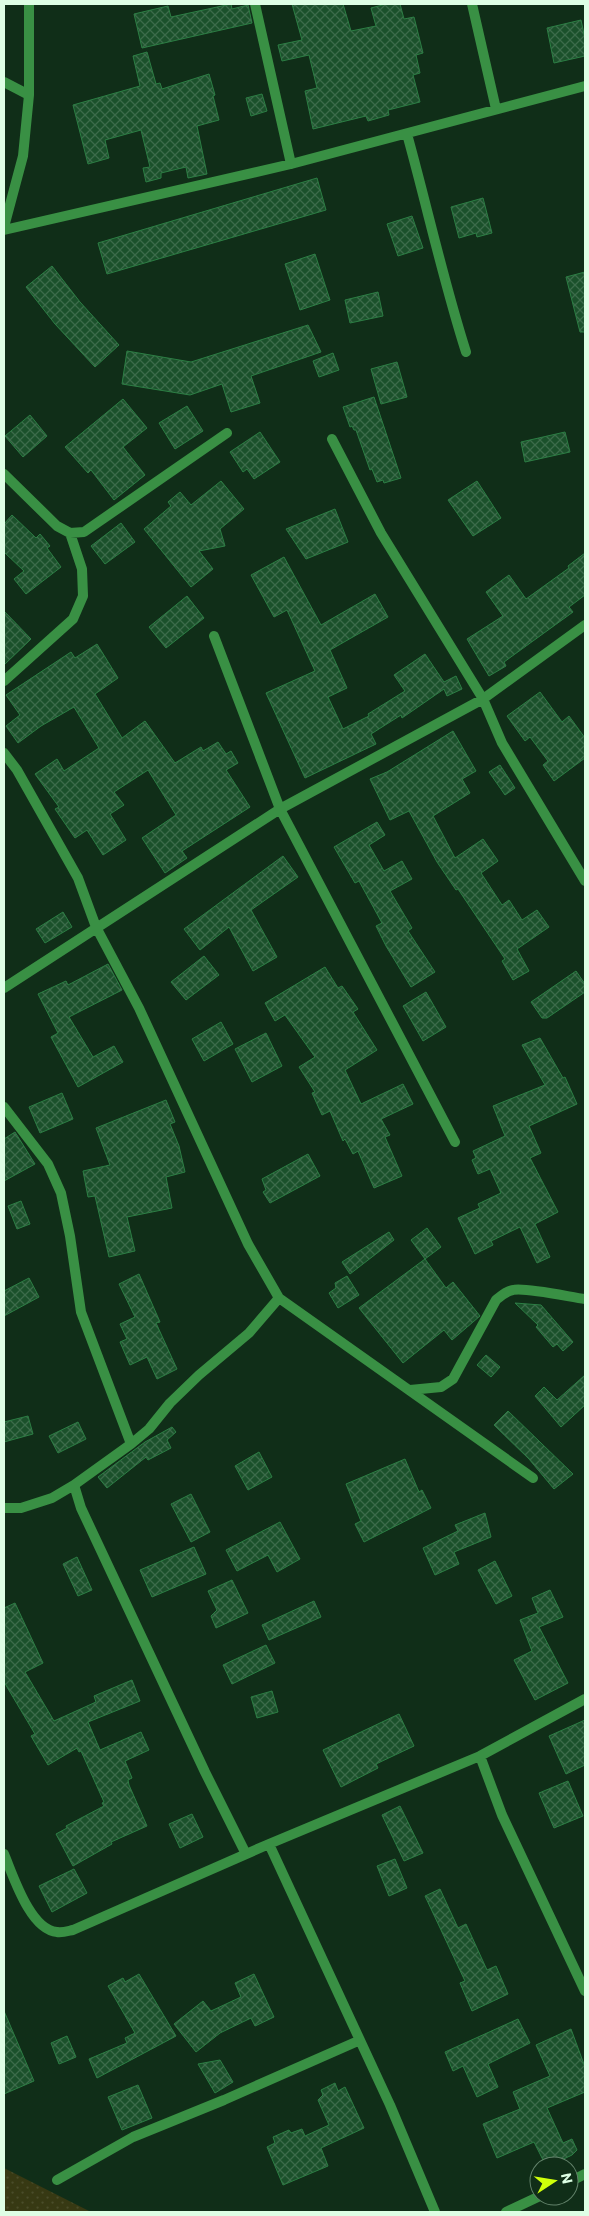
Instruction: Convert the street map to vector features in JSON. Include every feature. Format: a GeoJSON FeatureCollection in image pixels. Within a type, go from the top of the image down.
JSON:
{"type":"FeatureCollection","features":[{"type":"Feature","properties":{"kind":"street"},"geometry":{"type":"LineString","coordinates":[[29,4],[29,95],[23,156],[4,229],[291,164],[585,86]]}},
{"type":"Feature","properties":{"kind":"street"},"geometry":{"type":"LineString","coordinates":[[255,4],[291,164]]}},
{"type":"Feature","properties":{"kind":"street"},"geometry":{"type":"LineString","coordinates":[[472,4],[496,109]]}},
{"type":"Feature","properties":{"kind":"street"},"geometry":{"type":"LineString","coordinates":[[4,82],[29,95]]}},
{"type":"Feature","properties":{"kind":"street"},"geometry":{"type":"LineString","coordinates":[[407,134],[466,352]]}},
{"type":"Feature","properties":{"kind":"street"},"geometry":{"type":"LineString","coordinates":[[4,474],[57,526],[70,533],[84,532],[227,433]]}},
{"type":"Feature","properties":{"kind":"street"},"geometry":{"type":"LineString","coordinates":[[332,440],[381,533],[483,699],[502,743],[585,881]]}},
{"type":"Feature","properties":{"kind":"street"},"geometry":{"type":"LineString","coordinates":[[4,681],[73,620],[83,596],[82,569],[70,533]]}},
{"type":"Feature","properties":{"kind":"street"},"geometry":{"type":"LineString","coordinates":[[4,988],[280,809],[483,699],[585,625]]}},
{"type":"Feature","properties":{"kind":"street"},"geometry":{"type":"LineString","coordinates":[[214,636],[280,809],[455,1142]]}},
{"type":"Feature","properties":{"kind":"street"},"geometry":{"type":"LineString","coordinates":[[4,753],[16,770],[78,878],[96,927],[139,1008],[248,1244],[279,1298],[533,1478]]}},
{"type":"Feature","properties":{"kind":"street"},"geometry":{"type":"LineString","coordinates":[[4,1107],[48,1164],[61,1193],[70,1236],[81,1312],[131,1444]]}},
{"type":"Feature","properties":{"kind":"street"},"geometry":{"type":"LineString","coordinates":[[410,1390],[441,1387],[453,1379],[496,1300],[504,1293],[514,1289],[526,1289],[585,1299]]}},
{"type":"Feature","properties":{"kind":"street"},"geometry":{"type":"LineString","coordinates":[[4,1508],[21,1508],[52,1498],[74,1485],[131,1444],[149,1429],[170,1403],[199,1375],[249,1333],[279,1298]]}},
{"type":"Feature","properties":{"kind":"street"},"geometry":{"type":"LineString","coordinates":[[74,1485],[81,1508],[246,1854]]}},
{"type":"Feature","properties":{"kind":"street"},"geometry":{"type":"LineString","coordinates":[[4,1854],[27,1907],[43,1926],[56,1932],[73,1930],[269,1844],[480,1756],[585,1700]]}},
{"type":"Feature","properties":{"kind":"street"},"geometry":{"type":"LineString","coordinates":[[480,1756],[502,1815],[585,1991]]}},
{"type":"Feature","properties":{"kind":"street"},"geometry":{"type":"LineString","coordinates":[[269,1844],[358,2041],[390,2105],[435,2212]]}},
{"type":"Feature","properties":{"kind":"street"},"geometry":{"type":"LineString","coordinates":[[57,2180],[133,2137],[224,2100],[358,2041]]}},
{"type":"Feature","properties":{"kind":"street"},"geometry":{"type":"LineString","coordinates":[[506,2212],[529,2201]]}},
{"type":"Feature","properties":{"kind":"green space"},"geometry":{"type":"Polygon","coordinates":[[[4,2168],[91,2212],[4,2212],[4,2168]]]}},
{"type":"Feature","properties":{"kind":"building"},"geometry":{"type":"Polygon","coordinates":[[[231,4],[232,9],[248,5],[252,23],[142,48],[134,14],[168,6],[171,17],[231,4]]]}},
{"type":"Feature","properties":{"kind":"building"},"geometry":{"type":"Polygon","coordinates":[[[292,4],[343,4],[351,31],[376,26],[371,8],[386,4],[400,4],[404,19],[414,17],[423,53],[416,55],[420,73],[413,75],[420,102],[388,110],[389,115],[368,121],[366,116],[313,129],[305,91],[317,88],[309,55],[282,61],[278,45],[302,40],[292,4]]]}},
{"type":"Feature","properties":{"kind":"building"},"geometry":{"type":"Polygon","coordinates":[[[581,20],[585,39],[585,56],[554,63],[547,28],[581,20]]]}},
{"type":"Feature","properties":{"kind":"building"},"geometry":{"type":"Polygon","coordinates":[[[147,52],[156,84],[160,83],[162,89],[209,74],[219,120],[197,126],[207,174],[188,178],[186,167],[161,173],[161,178],[146,182],[143,168],[150,167],[141,130],[105,140],[109,158],[88,164],[73,105],[140,86],[133,56],[147,52]]]}},
{"type":"Feature","properties":{"kind":"building"},"geometry":{"type":"Polygon","coordinates":[[[262,94],[267,111],[251,116],[246,98],[262,94]]]}},
{"type":"Feature","properties":{"kind":"building"},"geometry":{"type":"Polygon","coordinates":[[[317,178],[326,210],[107,274],[98,243],[317,178]]]}},
{"type":"Feature","properties":{"kind":"building"},"geometry":{"type":"Polygon","coordinates":[[[483,198],[492,233],[477,237],[476,233],[459,238],[451,207],[483,198]]]}},
{"type":"Feature","properties":{"kind":"building"},"geometry":{"type":"Polygon","coordinates":[[[412,216],[423,248],[398,256],[387,224],[412,216]]]}},
{"type":"Feature","properties":{"kind":"building"},"geometry":{"type":"Polygon","coordinates":[[[315,254],[330,300],[300,310],[285,264],[315,254]]]}},
{"type":"Feature","properties":{"kind":"building"},"geometry":{"type":"Polygon","coordinates":[[[52,266],[80,302],[119,345],[95,367],[55,324],[26,287],[52,266]]]}},
{"type":"Feature","properties":{"kind":"building"},"geometry":{"type":"Polygon","coordinates":[[[585,272],[585,332],[580,332],[566,277],[585,272]]]}},
{"type":"Feature","properties":{"kind":"building"},"geometry":{"type":"Polygon","coordinates":[[[378,292],[383,316],[350,323],[345,300],[378,292]]]}},
{"type":"Feature","properties":{"kind":"building"},"geometry":{"type":"Polygon","coordinates":[[[308,325],[321,352],[251,376],[260,403],[231,412],[222,384],[190,395],[122,384],[127,351],[191,362],[308,325]]]}},
{"type":"Feature","properties":{"kind":"building"},"geometry":{"type":"Polygon","coordinates":[[[333,353],[339,370],[319,377],[313,361],[333,353]]]}},
{"type":"Feature","properties":{"kind":"building"},"geometry":{"type":"Polygon","coordinates":[[[397,362],[407,397],[381,404],[371,369],[397,362]]]}},
{"type":"Feature","properties":{"kind":"building"},"geometry":{"type":"Polygon","coordinates":[[[374,397],[401,478],[384,483],[383,480],[377,482],[372,469],[370,470],[356,430],[352,426],[350,427],[343,407],[374,397]]]}},
{"type":"Feature","properties":{"kind":"building"},"geometry":{"type":"Polygon","coordinates":[[[123,399],[147,428],[123,447],[145,475],[114,500],[91,470],[88,473],[65,447],[123,399]]]}},
{"type":"Feature","properties":{"kind":"building"},"geometry":{"type":"Polygon","coordinates":[[[187,406],[203,431],[175,449],[159,423],[187,406]]]}},
{"type":"Feature","properties":{"kind":"building"},"geometry":{"type":"Polygon","coordinates":[[[30,415],[47,436],[23,457],[5,436],[30,415]]]}},
{"type":"Feature","properties":{"kind":"building"},"geometry":{"type":"Polygon","coordinates":[[[260,432],[280,462],[254,479],[247,469],[243,472],[230,452],[260,432]]]}},
{"type":"Feature","properties":{"kind":"building"},"geometry":{"type":"Polygon","coordinates":[[[565,432],[570,452],[525,462],[521,442],[565,432]]]}},
{"type":"Feature","properties":{"kind":"building"},"geometry":{"type":"Polygon","coordinates":[[[221,481],[244,509],[220,529],[225,546],[199,551],[213,569],[191,587],[144,529],[171,506],[168,502],[180,492],[191,505],[221,481]]]}},
{"type":"Feature","properties":{"kind":"building"},"geometry":{"type":"Polygon","coordinates":[[[477,481],[501,518],[473,536],[448,500],[477,481]]]}},
{"type":"Feature","properties":{"kind":"building"},"geometry":{"type":"Polygon","coordinates":[[[335,509],[348,542],[306,559],[286,529],[335,509]]]}},
{"type":"Feature","properties":{"kind":"building"},"geometry":{"type":"Polygon","coordinates":[[[12,515],[36,538],[40,534],[50,546],[47,548],[61,567],[26,594],[14,579],[24,571],[4,552],[4,524],[12,515]]]}},
{"type":"Feature","properties":{"kind":"building"},"geometry":{"type":"Polygon","coordinates":[[[121,523],[135,542],[105,564],[91,546],[121,523]]]}},
{"type":"Feature","properties":{"kind":"building"},"geometry":{"type":"Polygon","coordinates":[[[585,553],[585,595],[569,607],[573,612],[504,662],[506,666],[489,676],[467,639],[503,616],[486,592],[509,575],[526,599],[569,568],[568,566],[585,553]]]}},
{"type":"Feature","properties":{"kind":"building"},"geometry":{"type":"Polygon","coordinates":[[[284,557],[321,625],[375,594],[388,617],[330,650],[347,688],[328,697],[343,729],[369,716],[368,714],[405,691],[394,675],[425,654],[444,682],[456,676],[462,689],[447,696],[444,689],[402,718],[401,715],[371,734],[376,744],[305,778],[266,693],[315,671],[287,610],[274,617],[251,575],[284,557]]]}},
{"type":"Feature","properties":{"kind":"building"},"geometry":{"type":"Polygon","coordinates":[[[187,596],[204,618],[166,648],[149,627],[187,596]]]}},
{"type":"Feature","properties":{"kind":"building"},"geometry":{"type":"Polygon","coordinates":[[[4,611],[31,639],[4,665],[4,611]]]}},
{"type":"Feature","properties":{"kind":"building"},"geometry":{"type":"Polygon","coordinates":[[[97,644],[118,678],[95,694],[122,738],[145,721],[175,763],[201,747],[203,751],[218,742],[226,754],[231,751],[238,763],[226,770],[250,807],[182,851],[187,858],[165,873],[142,838],[176,815],[148,770],[114,792],[124,805],[110,814],[126,840],[103,855],[87,830],[75,838],[55,809],[59,807],[35,774],[57,759],[64,771],[99,748],[74,707],[41,726],[18,743],[6,726],[20,715],[6,695],[71,652],[75,658],[97,644]]]}},
{"type":"Feature","properties":{"kind":"building"},"geometry":{"type":"Polygon","coordinates":[[[540,692],[562,722],[569,716],[585,738],[585,758],[554,781],[543,765],[548,761],[530,737],[525,741],[507,716],[540,692]]]}},
{"type":"Feature","properties":{"kind":"building"},"geometry":{"type":"Polygon","coordinates":[[[453,731],[476,771],[462,779],[470,793],[433,816],[455,858],[483,839],[498,861],[481,873],[502,905],[509,900],[522,920],[537,910],[549,927],[517,949],[529,971],[513,980],[502,961],[505,959],[458,889],[456,890],[437,862],[409,811],[390,820],[370,779],[387,772],[453,731]]]}},
{"type":"Feature","properties":{"kind":"building"},"geometry":{"type":"Polygon","coordinates":[[[500,765],[515,788],[505,795],[489,772],[500,765]]]}},
{"type":"Feature","properties":{"kind":"building"},"geometry":{"type":"Polygon","coordinates":[[[377,822],[385,835],[369,845],[384,871],[402,861],[412,879],[390,891],[412,928],[408,931],[435,972],[411,987],[376,926],[382,923],[359,881],[355,883],[334,847],[377,822]]]}},
{"type":"Feature","properties":{"kind":"building"},"geometry":{"type":"Polygon","coordinates":[[[283,856],[298,877],[251,910],[277,957],[253,971],[229,927],[200,950],[184,929],[283,856]]]}},
{"type":"Feature","properties":{"kind":"building"},"geometry":{"type":"Polygon","coordinates":[[[63,912],[72,927],[45,943],[36,929],[63,912]]]}},
{"type":"Feature","properties":{"kind":"building"},"geometry":{"type":"Polygon","coordinates":[[[204,956],[219,975],[186,1000],[171,982],[204,956]]]}},
{"type":"Feature","properties":{"kind":"building"},"geometry":{"type":"Polygon","coordinates":[[[108,964],[122,990],[69,1017],[93,1057],[114,1046],[123,1062],[78,1087],[51,1037],[58,1033],[38,994],[66,981],[68,985],[108,964]]]}},
{"type":"Feature","properties":{"kind":"building"},"geometry":{"type":"Polygon","coordinates":[[[325,967],[338,988],[342,986],[358,1009],[353,1012],[377,1050],[345,1070],[361,1104],[403,1084],[413,1104],[381,1119],[390,1135],[385,1137],[402,1176],[374,1188],[358,1151],[353,1154],[345,1139],[343,1141],[330,1111],[322,1115],[312,1093],[315,1092],[299,1067],[315,1057],[285,1015],[275,1021],[265,1003],[325,967]]]}},
{"type":"Feature","properties":{"kind":"building"},"geometry":{"type":"Polygon","coordinates":[[[576,971],[585,984],[585,992],[547,1018],[542,1018],[531,1002],[576,971]]]}},
{"type":"Feature","properties":{"kind":"building"},"geometry":{"type":"Polygon","coordinates":[[[426,992],[446,1027],[423,1041],[403,1006],[426,992]]]}},
{"type":"Feature","properties":{"kind":"building"},"geometry":{"type":"Polygon","coordinates":[[[221,1022],[233,1044],[204,1061],[192,1039],[221,1022]]]}},
{"type":"Feature","properties":{"kind":"building"},"geometry":{"type":"Polygon","coordinates":[[[266,1033],[282,1066],[252,1082],[235,1049],[266,1033]]]}},
{"type":"Feature","properties":{"kind":"building"},"geometry":{"type":"Polygon","coordinates":[[[540,1038],[563,1078],[565,1077],[577,1104],[529,1126],[541,1153],[530,1158],[558,1212],[535,1224],[550,1257],[537,1263],[520,1227],[491,1241],[493,1245],[475,1254],[458,1218],[480,1208],[478,1204],[501,1193],[490,1169],[478,1174],[472,1160],[476,1158],[473,1151],[505,1136],[493,1106],[545,1085],[522,1045],[540,1038]]]}},
{"type":"Feature","properties":{"kind":"building"},"geometry":{"type":"Polygon","coordinates":[[[62,1093],[73,1119],[40,1133],[29,1107],[62,1093]]]}},
{"type":"Feature","properties":{"kind":"building"},"geometry":{"type":"Polygon","coordinates":[[[166,1100],[175,1122],[170,1124],[179,1146],[185,1172],[166,1177],[172,1208],[127,1217],[135,1251],[109,1257],[95,1196],[88,1197],[83,1171],[110,1165],[96,1128],[166,1100]]]}},
{"type":"Feature","properties":{"kind":"building"},"geometry":{"type":"Polygon","coordinates":[[[15,1132],[35,1164],[4,1181],[4,1139],[15,1132]]]}},
{"type":"Feature","properties":{"kind":"building"},"geometry":{"type":"Polygon","coordinates":[[[308,1154],[320,1176],[270,1203],[263,1192],[266,1190],[262,1179],[308,1154]]]}},
{"type":"Feature","properties":{"kind":"building"},"geometry":{"type":"Polygon","coordinates":[[[21,1201],[30,1224],[17,1229],[8,1206],[21,1201]]]}},
{"type":"Feature","properties":{"kind":"building"},"geometry":{"type":"Polygon","coordinates":[[[427,1228],[441,1247],[425,1259],[411,1240],[427,1228]]]}},
{"type":"Feature","properties":{"kind":"building"},"geometry":{"type":"Polygon","coordinates":[[[389,1232],[394,1240],[350,1274],[342,1262],[389,1232]]]}},
{"type":"Feature","properties":{"kind":"building"},"geometry":{"type":"Polygon","coordinates":[[[425,1259],[446,1288],[453,1282],[480,1316],[452,1340],[444,1330],[403,1363],[359,1308],[425,1259]]]}},
{"type":"Feature","properties":{"kind":"building"},"geometry":{"type":"Polygon","coordinates":[[[139,1274],[160,1322],[156,1323],[177,1369],[157,1379],[147,1357],[130,1365],[120,1342],[127,1339],[120,1324],[135,1317],[119,1284],[139,1274]]]}},
{"type":"Feature","properties":{"kind":"building"},"geometry":{"type":"Polygon","coordinates":[[[347,1276],[359,1295],[338,1308],[329,1293],[336,1288],[335,1283],[347,1276]]]}},
{"type":"Feature","properties":{"kind":"building"},"geometry":{"type":"Polygon","coordinates":[[[29,1278],[39,1297],[4,1316],[4,1291],[29,1278]]]}},
{"type":"Feature","properties":{"kind":"building"},"geometry":{"type":"Polygon","coordinates":[[[515,1303],[541,1305],[573,1342],[563,1351],[557,1344],[553,1347],[536,1327],[538,1325],[515,1303]]]}},
{"type":"Feature","properties":{"kind":"building"},"geometry":{"type":"Polygon","coordinates":[[[486,1355],[500,1367],[491,1377],[477,1365],[486,1355]]]}},
{"type":"Feature","properties":{"kind":"building"},"geometry":{"type":"Polygon","coordinates":[[[585,1375],[585,1405],[561,1427],[535,1396],[544,1387],[557,1400],[585,1375]]]}},
{"type":"Feature","properties":{"kind":"building"},"geometry":{"type":"Polygon","coordinates":[[[508,1411],[573,1474],[554,1489],[529,1459],[494,1425],[508,1411]]]}},
{"type":"Feature","properties":{"kind":"building"},"geometry":{"type":"Polygon","coordinates":[[[28,1416],[33,1434],[4,1442],[4,1422],[28,1416]]]}},
{"type":"Feature","properties":{"kind":"building"},"geometry":{"type":"Polygon","coordinates":[[[78,1422],[86,1439],[58,1453],[49,1436],[78,1422]]]}},
{"type":"Feature","properties":{"kind":"building"},"geometry":{"type":"Polygon","coordinates":[[[172,1427],[176,1432],[167,1440],[171,1448],[148,1460],[146,1457],[107,1488],[98,1477],[145,1442],[172,1427]]]}},
{"type":"Feature","properties":{"kind":"building"},"geometry":{"type":"Polygon","coordinates":[[[259,1452],[272,1477],[248,1490],[235,1466],[259,1452]]]}},
{"type":"Feature","properties":{"kind":"building"},"geometry":{"type":"Polygon","coordinates":[[[405,1459],[419,1492],[422,1490],[431,1508],[364,1542],[355,1524],[361,1521],[346,1484],[405,1459]]]}},
{"type":"Feature","properties":{"kind":"building"},"geometry":{"type":"Polygon","coordinates":[[[191,1494],[210,1532],[191,1542],[171,1504],[191,1494]]]}},
{"type":"Feature","properties":{"kind":"building"},"geometry":{"type":"Polygon","coordinates":[[[485,1513],[491,1537],[454,1552],[459,1564],[435,1575],[423,1548],[458,1531],[455,1525],[485,1513]]]}},
{"type":"Feature","properties":{"kind":"building"},"geometry":{"type":"Polygon","coordinates":[[[280,1522],[300,1559],[277,1572],[268,1555],[237,1571],[226,1550],[280,1522]]]}},
{"type":"Feature","properties":{"kind":"building"},"geometry":{"type":"Polygon","coordinates":[[[194,1547],[206,1574],[152,1597],[140,1570],[194,1547]]]}},
{"type":"Feature","properties":{"kind":"building"},"geometry":{"type":"Polygon","coordinates":[[[77,1557],[92,1590],[78,1596],[63,1564],[77,1557]]]}},
{"type":"Feature","properties":{"kind":"building"},"geometry":{"type":"Polygon","coordinates":[[[495,1561],[512,1596],[496,1604],[478,1570],[495,1561]]]}},
{"type":"Feature","properties":{"kind":"building"},"geometry":{"type":"Polygon","coordinates":[[[232,1580],[248,1613],[216,1628],[211,1616],[217,1610],[208,1591],[232,1580]]]}},
{"type":"Feature","properties":{"kind":"building"},"geometry":{"type":"Polygon","coordinates":[[[550,1590],[563,1617],[539,1627],[568,1683],[535,1700],[514,1660],[532,1651],[520,1620],[538,1613],[532,1598],[550,1590]]]}},
{"type":"Feature","properties":{"kind":"building"},"geometry":{"type":"Polygon","coordinates":[[[314,1601],[321,1617],[269,1640],[262,1625],[314,1601]]]}},
{"type":"Feature","properties":{"kind":"building"},"geometry":{"type":"Polygon","coordinates":[[[15,1603],[43,1663],[25,1672],[54,1721],[96,1702],[94,1696],[132,1680],[140,1701],[88,1722],[100,1750],[141,1732],[149,1750],[125,1761],[132,1778],[128,1780],[129,1785],[147,1826],[111,1842],[112,1844],[73,1866],[56,1834],[67,1828],[66,1826],[104,1806],[102,1803],[104,1802],[81,1751],[79,1752],[77,1748],[48,1765],[31,1736],[35,1734],[4,1682],[4,1608],[15,1603]]]}},
{"type":"Feature","properties":{"kind":"building"},"geometry":{"type":"Polygon","coordinates":[[[266,1645],[275,1663],[232,1684],[223,1665],[266,1645]]]}},
{"type":"Feature","properties":{"kind":"building"},"geometry":{"type":"Polygon","coordinates":[[[272,1691],[278,1712],[257,1718],[251,1697],[272,1691]]]}},
{"type":"Feature","properties":{"kind":"building"},"geometry":{"type":"Polygon","coordinates":[[[399,1714],[414,1746],[376,1764],[378,1768],[341,1787],[323,1750],[399,1714]]]}},
{"type":"Feature","properties":{"kind":"building"},"geometry":{"type":"Polygon","coordinates":[[[585,1720],[585,1765],[566,1774],[549,1736],[585,1720]]]}},
{"type":"Feature","properties":{"kind":"building"},"geometry":{"type":"Polygon","coordinates":[[[568,1781],[583,1816],[554,1828],[539,1793],[568,1781]]]}},
{"type":"Feature","properties":{"kind":"building"},"geometry":{"type":"Polygon","coordinates":[[[400,1806],[423,1853],[404,1861],[382,1815],[400,1806]]]}},
{"type":"Feature","properties":{"kind":"building"},"geometry":{"type":"Polygon","coordinates":[[[192,1814],[203,1837],[180,1848],[169,1824],[192,1814]]]}},
{"type":"Feature","properties":{"kind":"building"},"geometry":{"type":"Polygon","coordinates":[[[395,1859],[407,1888],[389,1896],[377,1866],[395,1859]]]}},
{"type":"Feature","properties":{"kind":"building"},"geometry":{"type":"Polygon","coordinates":[[[74,1869],[87,1893],[52,1912],[39,1886],[74,1869]]]}},
{"type":"Feature","properties":{"kind":"building"},"geometry":{"type":"Polygon","coordinates":[[[440,1889],[458,1928],[466,1924],[487,1970],[496,1966],[508,1994],[472,2011],[460,1983],[465,1981],[425,1896],[440,1889]]]}},
{"type":"Feature","properties":{"kind":"building"},"geometry":{"type":"Polygon","coordinates":[[[139,1974],[176,2036],[97,2078],[89,2059],[127,2043],[125,2038],[135,2033],[108,1986],[123,1978],[125,1982],[139,1974]]]}},
{"type":"Feature","properties":{"kind":"building"},"geometry":{"type":"Polygon","coordinates":[[[254,1974],[274,2017],[255,2026],[251,2018],[220,2033],[196,2052],[174,2024],[203,2001],[211,2011],[241,1997],[235,1983],[254,1974]]]}},
{"type":"Feature","properties":{"kind":"building"},"geometry":{"type":"Polygon","coordinates":[[[4,2011],[34,2081],[4,2094],[4,2011]]]}},
{"type":"Feature","properties":{"kind":"building"},"geometry":{"type":"Polygon","coordinates":[[[518,2019],[530,2043],[488,2064],[498,2087],[477,2097],[463,2066],[453,2071],[445,2052],[518,2019]]]}},
{"type":"Feature","properties":{"kind":"building"},"geometry":{"type":"Polygon","coordinates":[[[571,2029],[585,2067],[585,2092],[547,2108],[563,2143],[572,2139],[577,2150],[570,2156],[541,2156],[534,2142],[497,2158],[483,2124],[520,2109],[513,2092],[550,2076],[536,2045],[571,2029]]]}},
{"type":"Feature","properties":{"kind":"building"},"geometry":{"type":"Polygon","coordinates":[[[67,2036],[76,2057],[59,2064],[51,2043],[67,2036]]]}},
{"type":"Feature","properties":{"kind":"building"},"geometry":{"type":"Polygon","coordinates":[[[220,2060],[233,2082],[215,2093],[198,2064],[220,2060]]]}},
{"type":"Feature","properties":{"kind":"building"},"geometry":{"type":"Polygon","coordinates":[[[335,2083],[338,2091],[345,2087],[364,2128],[321,2148],[328,2166],[283,2185],[267,2147],[275,2143],[273,2137],[289,2130],[291,2133],[302,2129],[305,2136],[329,2125],[318,2100],[323,2095],[321,2090],[335,2083]]]}},
{"type":"Feature","properties":{"kind":"building"},"geometry":{"type":"Polygon","coordinates":[[[138,2085],[152,2118],[122,2130],[108,2097],[138,2085]]]}}]}
